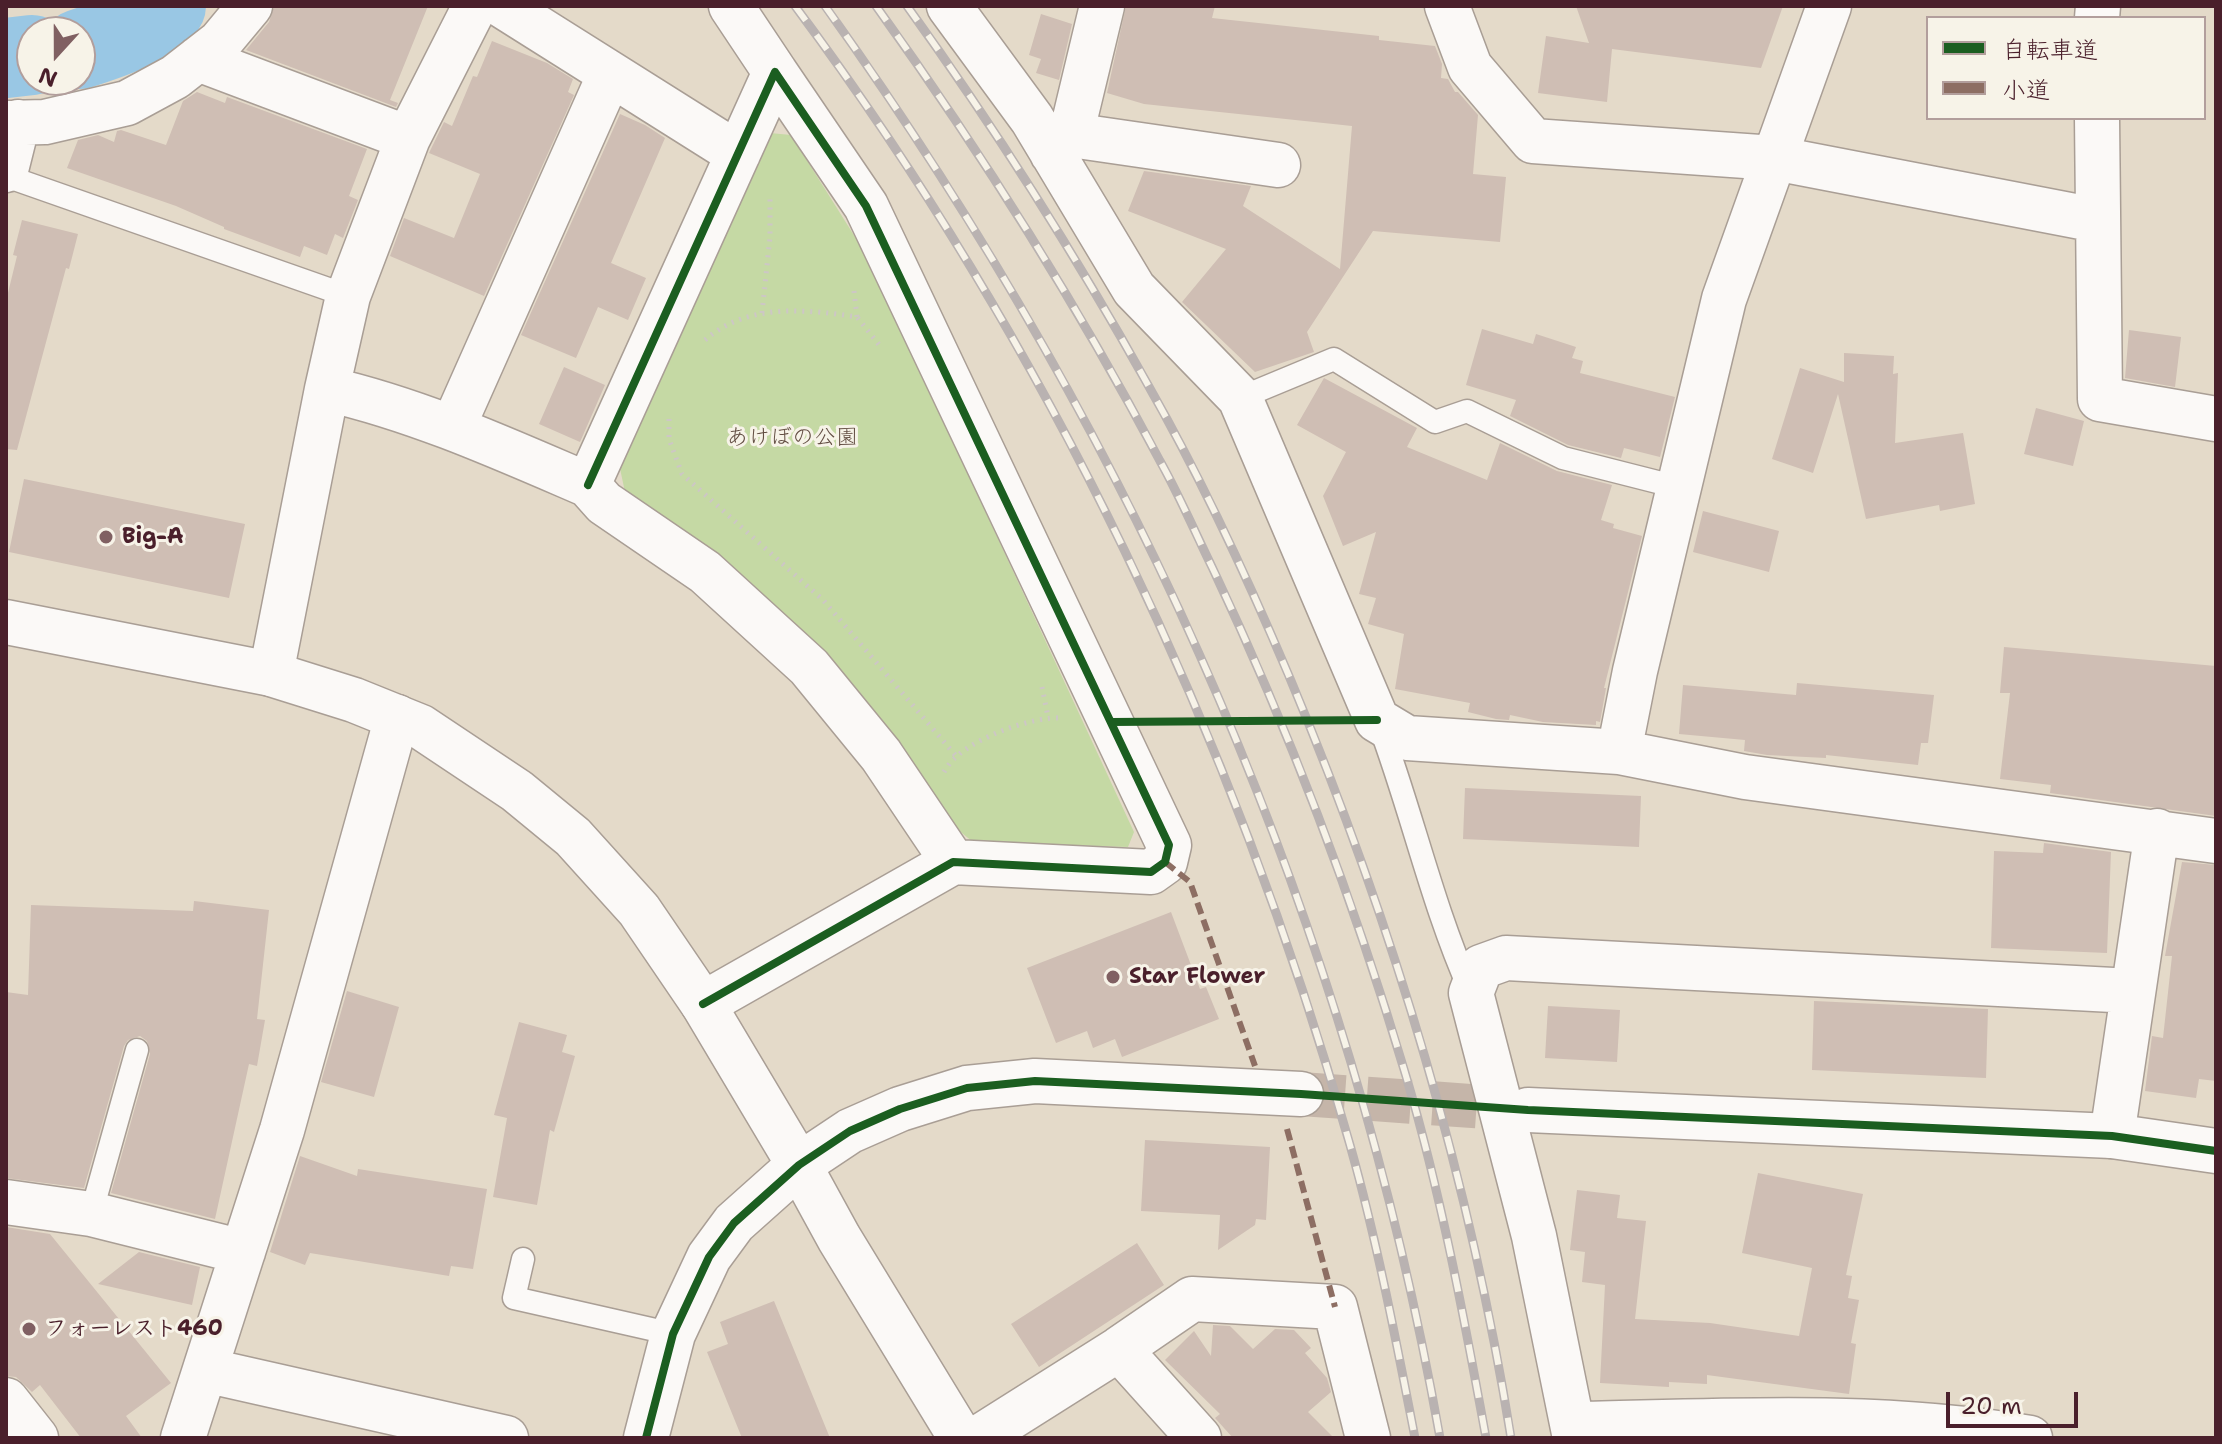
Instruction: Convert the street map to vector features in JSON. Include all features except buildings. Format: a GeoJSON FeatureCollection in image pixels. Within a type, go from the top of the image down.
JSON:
{"type":"FeatureCollection","features":[{"type":"Feature","properties":{"kind":"street"},"geometry":{"type":"LineString","coordinates":[[6,173],[12,123],[45,122],[127,103],[175,77],[220,42],[250,6]]}},
{"type":"Feature","properties":{"kind":"street"},"geometry":{"type":"LineString","coordinates":[[271,674],[348,296],[408,138],[475,6]]}},
{"type":"Feature","properties":{"kind":"street"},"geometry":{"type":"LineString","coordinates":[[503,6],[754,167]]}},
{"type":"Feature","properties":{"kind":"street"},"geometry":{"type":"LineString","coordinates":[[703,1004],[953,862],[1151,872],[1165,862],[1169,845],[866,206],[731,6]]}},
{"type":"Feature","properties":{"kind":"street"},"geometry":{"type":"LineString","coordinates":[[949,6],[1032,119],[1062,144],[1134,289],[1240,398],[1377,720],[1407,738],[1619,752],[1745,777],[2216,841]]}},
{"type":"Feature","properties":{"kind":"street"},"geometry":{"type":"LineString","coordinates":[[1062,144],[1102,6]]}},
{"type":"Feature","properties":{"kind":"street"},"geometry":{"type":"LineString","coordinates":[[1447,6],[1470,67],[1533,141],[1774,158],[2096,220]]}},
{"type":"Feature","properties":{"kind":"street"},"geometry":{"type":"LineString","coordinates":[[1619,752],[1635,671],[1724,299],[1829,6]]}},
{"type":"Feature","properties":{"kind":"street"},"geometry":{"type":"LineString","coordinates":[[198,59],[408,138]]}},
{"type":"Feature","properties":{"kind":"street"},"geometry":{"type":"LineString","coordinates":[[588,485],[754,167],[775,72]]}},
{"type":"Feature","properties":{"kind":"street"},"geometry":{"type":"LineString","coordinates":[[453,427],[610,74]]}},
{"type":"Feature","properties":{"kind":"street"},"geometry":{"type":"LineString","coordinates":[[2097,120],[2100,399],[2216,419]]}},
{"type":"Feature","properties":{"kind":"street"},"geometry":{"type":"LineString","coordinates":[[1062,144],[1278,165]]}},
{"type":"Feature","properties":{"kind":"street"},"geometry":{"type":"LineString","coordinates":[[327,389],[371,399],[453,427],[588,485],[604,503],[705,572],[809,667],[881,755],[953,862]]}},
{"type":"Feature","properties":{"kind":"street"},"geometry":{"type":"LineString","coordinates":[[6,622],[313,685],[421,727],[517,791],[573,837],[639,910],[703,1004],[839,1238],[961,1438]]}},
{"type":"Feature","properties":{"kind":"street"},"geometry":{"type":"LineString","coordinates":[[183,1438],[282,1130],[397,717]]}},
{"type":"Feature","properties":{"kind":"street"},"geometry":{"type":"LineString","coordinates":[[2112,1136],[2157,831]]}},
{"type":"Feature","properties":{"kind":"street"},"geometry":{"type":"LineString","coordinates":[[2030,1438],[1967,1427],[1575,1431],[1534,1236],[1471,993],[1481,967],[1506,958],[2132,991]]}},
{"type":"Feature","properties":{"kind":"street"},"geometry":{"type":"LineString","coordinates":[[646,1438],[673,1334],[709,1257],[734,1223],[799,1165],[850,1131],[900,1109],[967,1088],[1035,1081],[1301,1094]]}},
{"type":"Feature","properties":{"kind":"street"},"geometry":{"type":"LineString","coordinates":[[1528,1110],[2112,1136],[2216,1151]]}},
{"type":"Feature","properties":{"kind":"street"},"geometry":{"type":"LineString","coordinates":[[6,1202],[91,1214],[243,1252]]}},
{"type":"Feature","properties":{"kind":"street"},"geometry":{"type":"LineString","coordinates":[[978,1438],[1192,1299],[1335,1307],[1368,1438]]}},
{"type":"Feature","properties":{"kind":"street"},"geometry":{"type":"LineString","coordinates":[[1119,1349],[1199,1438]]}},
{"type":"Feature","properties":{"kind":"street"},"geometry":{"type":"LineString","coordinates":[[205,1370],[506,1438]]}},
{"type":"Feature","properties":{"kind":"street"},"geometry":{"type":"LineString","coordinates":[[6,1400],[36,1438]]}},
{"type":"Feature","properties":{"kind":"lane"},"geometry":{"type":"LineString","coordinates":[[6,173],[348,296]]}},
{"type":"Feature","properties":{"kind":"lane"},"geometry":{"type":"LineString","coordinates":[[1240,398],[1334,359],[1435,422],[1467,411],[1563,458],[1681,488]]}},
{"type":"Feature","properties":{"kind":"lane"},"geometry":{"type":"LineString","coordinates":[[1377,720],[1394,764],[1454,955],[1471,993]]}},
{"type":"Feature","properties":{"kind":"lane"},"geometry":{"type":"LineString","coordinates":[[91,1214],[137,1050]]}},
{"type":"Feature","properties":{"kind":"lane"},"geometry":{"type":"LineString","coordinates":[[523,1259],[514,1298],[673,1334]]}},
{"type":"Feature","properties":{"kind":"path"},"geometry":{"type":"LineString","coordinates":[[754,167],[770,237],[762,313]]}},
{"type":"Feature","properties":{"kind":"path"},"geometry":{"type":"LineString","coordinates":[[854,286],[857,317],[886,354]]}},
{"type":"Feature","properties":{"kind":"path"},"geometry":{"type":"LineString","coordinates":[[698,345],[722,325],[762,313],[810,310],[857,317]]}},
{"type":"Feature","properties":{"kind":"path"},"geometry":{"type":"LineString","coordinates":[[669,406],[669,439],[682,474],[823,600],[956,756]]}},
{"type":"Feature","properties":{"kind":"path"},"geometry":{"type":"LineString","coordinates":[[1042,686],[1048,717]]}},
{"type":"Feature","properties":{"kind":"path"},"geometry":{"type":"LineString","coordinates":[[916,807],[956,756],[993,735],[1048,717],[1111,722]]}},
{"type":"Feature","properties":{"kind":"green space","name":"あけぼの公園"},"geometry":{"type":"Polygon","coordinates":[[[770,133],[791,135],[867,256],[1134,832],[1128,847],[973,842],[952,825],[625,492],[619,464],[770,133]]]}},
{"type":"Feature","properties":{"kind":"waterway"},"geometry":{"type":"LineString","coordinates":[[96,44],[136,27],[166,6]]}},
{"type":"Feature","properties":{"kind":"waterway"},"geometry":{"type":"LineString","coordinates":[[6,58],[16,57]]}},
{"type":"Feature","properties":{"kind":"tunnel"},"geometry":{"type":"LineString","coordinates":[[1301,1094],[1528,1110]]}},
{"type":"Feature","properties":{"kind":"railway"},"geometry":{"type":"LineString","coordinates":[[795,6],[887,136],[973,270],[1052,408],[1124,550],[1190,695],[1250,842],[1303,993],[1350,1145],[1377,1254],[1415,1438]]}},
{"type":"Feature","properties":{"kind":"railway"},"geometry":{"type":"LineString","coordinates":[[825,6],[937,170],[1039,338],[1131,511],[1214,687],[1286,868],[1348,1054],[1400,1243],[1440,1438]]}},
{"type":"Feature","properties":{"kind":"railway"},"geometry":{"type":"LineString","coordinates":[[876,6],[990,172],[1095,343],[1174,487],[1268,692],[1319,818],[1365,946],[1419,1120],[1441,1210],[1486,1438]]}},
{"type":"Feature","properties":{"kind":"railway"},"geometry":{"type":"LineString","coordinates":[[907,6],[1003,145],[1063,240],[1168,420],[1240,565],[1289,676],[1361,861],[1423,1050],[1473,1242],[1511,1438]]}},
{"type":"Feature","properties":{"kind":"marked path"},"geometry":{"type":"LineString","coordinates":[[1165,862],[1190,882],[1255,1066]]}},
{"type":"Feature","properties":{"kind":"marked path"},"geometry":{"type":"LineString","coordinates":[[1287,1129],[1335,1307]]}},
{"type":"Feature","properties":{"kind":"cycle path"},"geometry":{"type":"LineString","coordinates":[[588,485],[775,72],[866,206],[1169,845],[1165,862],[1151,872],[953,862],[703,1004]]}},
{"type":"Feature","properties":{"kind":"cycle path"},"geometry":{"type":"LineString","coordinates":[[1111,722],[1377,720]]}},
{"type":"Feature","properties":{"kind":"cycle path"},"geometry":{"type":"LineString","coordinates":[[646,1438],[673,1334],[709,1257],[734,1223],[799,1165],[850,1131],[900,1109],[967,1088],[1035,1081],[1301,1094],[1528,1110],[2112,1136],[2216,1151]]}},
{"type":"Feature","properties":{"kind":"place","name":"Big-A"},"geometry":{"type":"Point","coordinates":[106,537]}},
{"type":"Feature","properties":{"kind":"place","name":"Star Flower"},"geometry":{"type":"Point","coordinates":[1113,977]}},
{"type":"Feature","properties":{"kind":"place","name":"フォーレスト460"},"geometry":{"type":"Point","coordinates":[29,1329]}}]}
